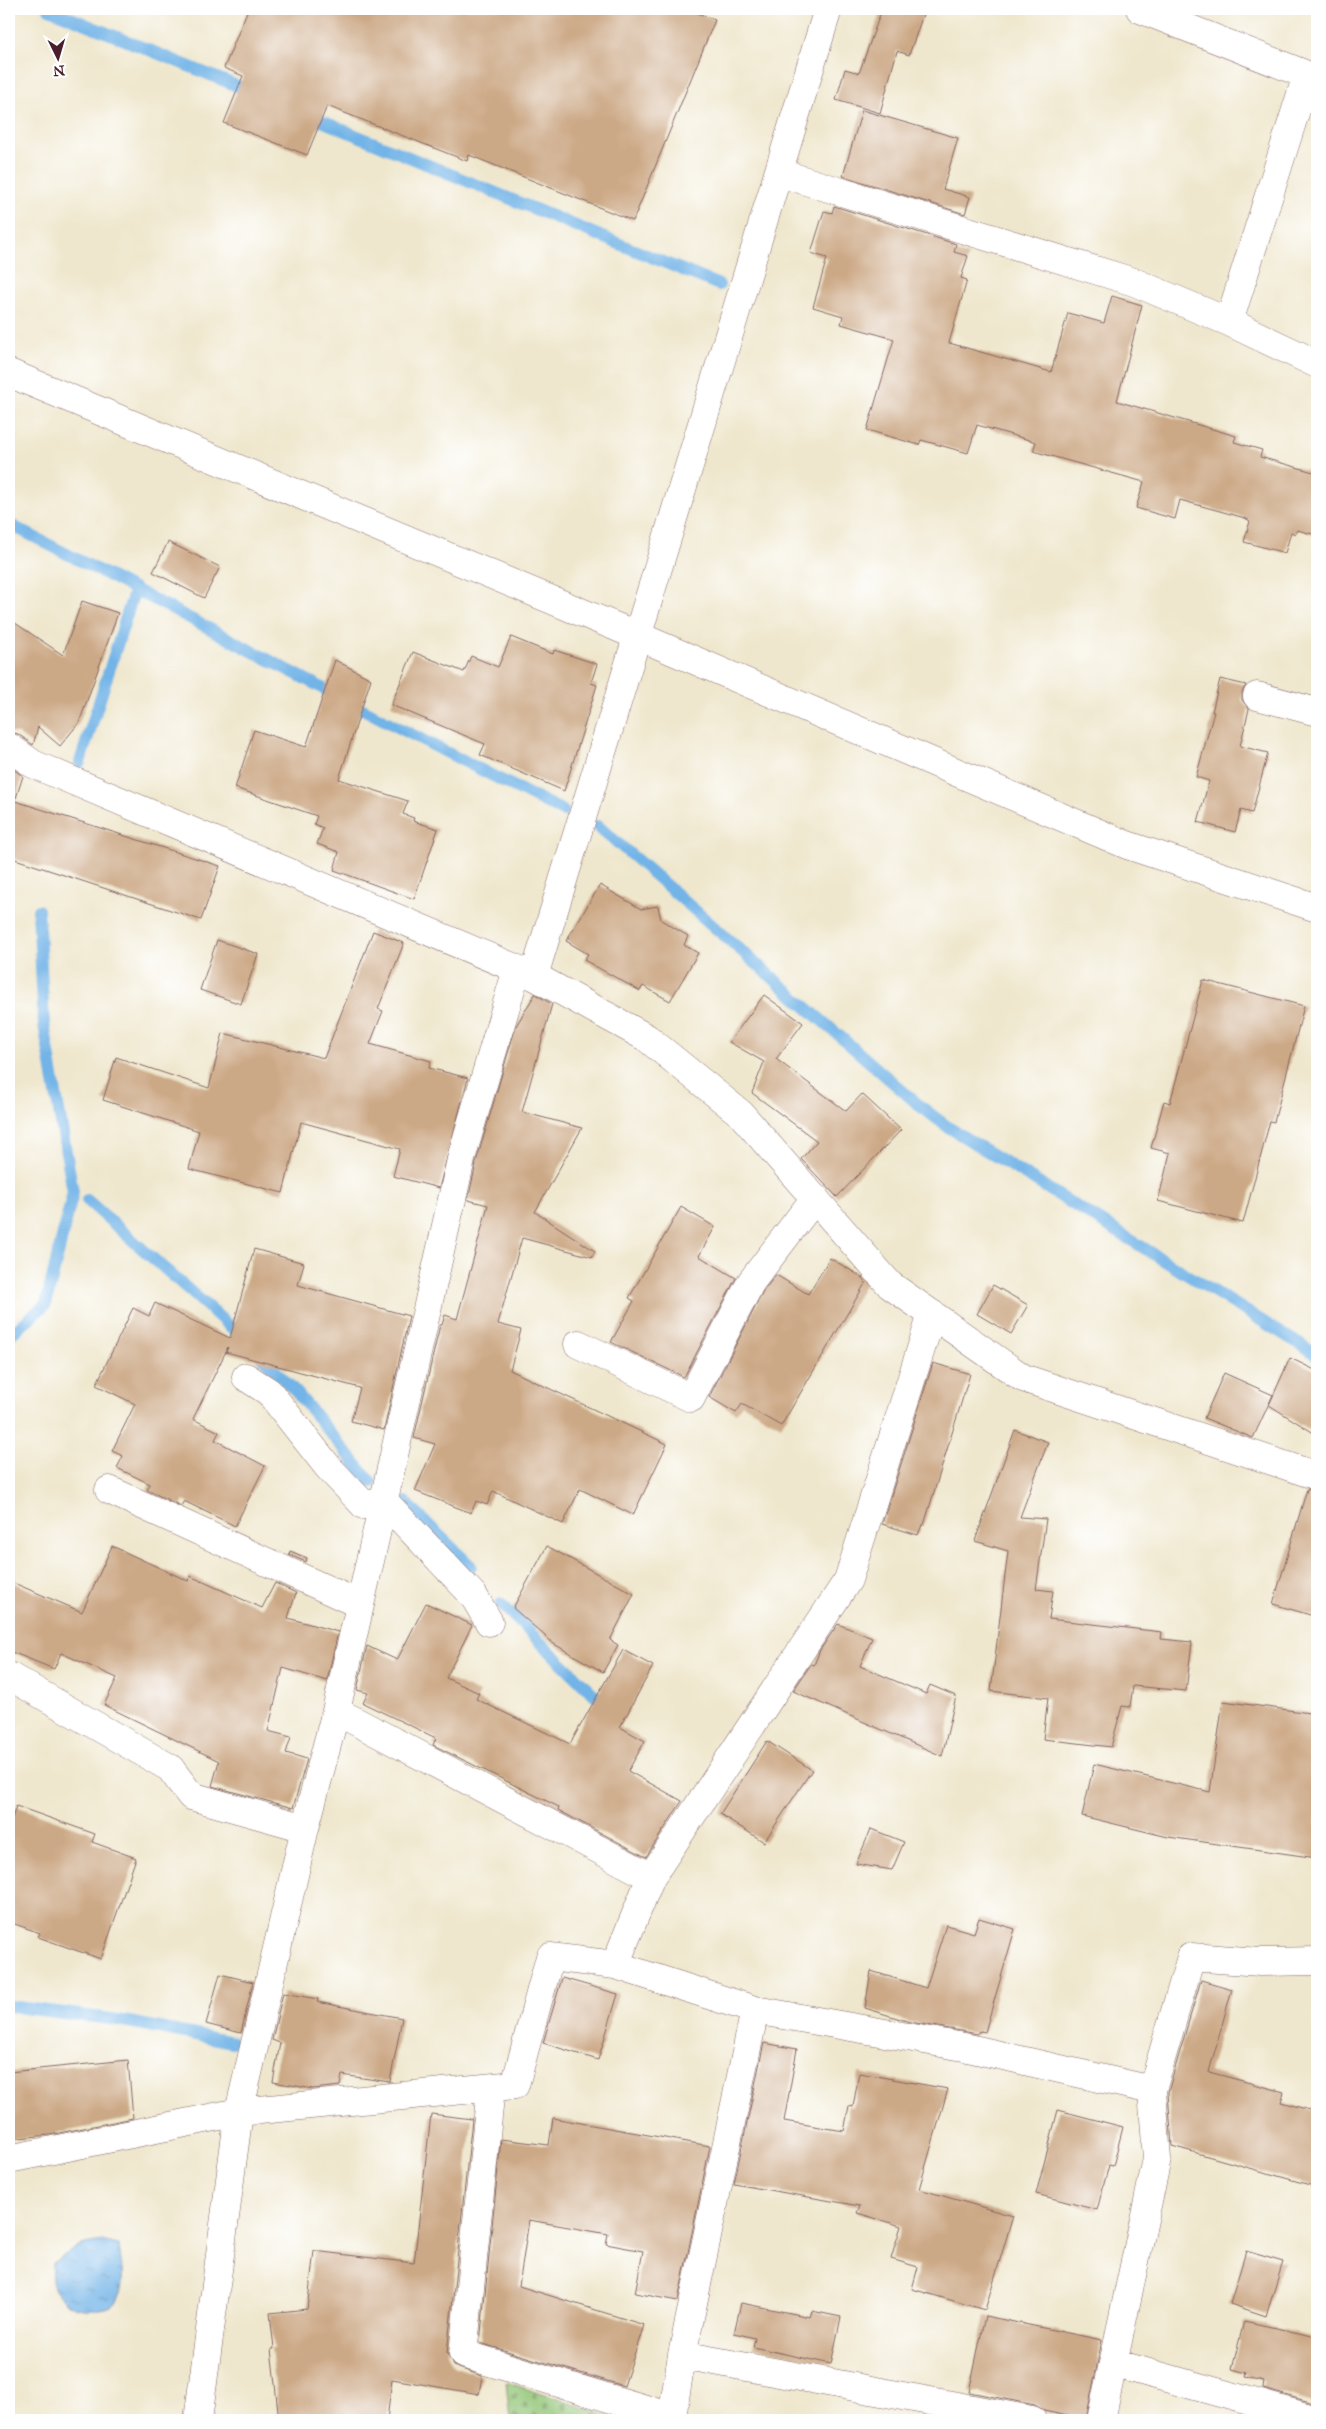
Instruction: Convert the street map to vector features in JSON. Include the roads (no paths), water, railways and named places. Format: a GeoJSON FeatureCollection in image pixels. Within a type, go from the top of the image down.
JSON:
{"type":"FeatureCollection","features":[{"type":"Feature","properties":{"kind":"street"},"geometry":{"type":"LineString","coordinates":[[198,2420],[239,2112],[304,1828],[336,1711],[462,1155],[638,636],[780,173],[828,9]]}},
{"type":"Feature","properties":{"kind":"street"},"geometry":{"type":"LineString","coordinates":[[1140,9],[1312,77],[1230,322]]}},
{"type":"Feature","properties":{"kind":"street"},"geometry":{"type":"LineString","coordinates":[[780,173],[1134,282],[1230,322],[1317,364]]}},
{"type":"Feature","properties":{"kind":"street"},"geometry":{"type":"LineString","coordinates":[[9,373],[638,636],[1127,845],[1317,908]]}},
{"type":"Feature","properties":{"kind":"street"},"geometry":{"type":"LineString","coordinates":[[1257,696],[1317,712]]}},
{"type":"Feature","properties":{"kind":"street"},"geometry":{"type":"LineString","coordinates":[[9,747],[33,764],[525,973],[647,1038],[741,1114],[890,1284],[1023,1378],[1317,1476]]}},
{"type":"Feature","properties":{"kind":"street"},"geometry":{"type":"LineString","coordinates":[[578,1344],[691,1398],[751,1282],[815,1198]]}},
{"type":"Feature","properties":{"kind":"street"},"geometry":{"type":"LineString","coordinates":[[615,1965],[651,1877],[848,1580],[932,1314]]}},
{"type":"Feature","properties":{"kind":"street"},"geometry":{"type":"LineString","coordinates":[[246,1376],[269,1392],[328,1467],[364,1504],[384,1502]]}},
{"type":"Feature","properties":{"kind":"street"},"geometry":{"type":"LineString","coordinates":[[109,1490],[359,1604]]}},
{"type":"Feature","properties":{"kind":"street"},"geometry":{"type":"LineString","coordinates":[[384,1502],[473,1595],[489,1622]]}},
{"type":"Feature","properties":{"kind":"street"},"geometry":{"type":"LineString","coordinates":[[9,1676],[170,1768],[191,1796],[304,1828]]}},
{"type":"Feature","properties":{"kind":"street"},"geometry":{"type":"LineString","coordinates":[[336,1711],[651,1877]]}},
{"type":"Feature","properties":{"kind":"street"},"geometry":{"type":"LineString","coordinates":[[10,2164],[239,2112],[515,2085],[550,1957],[615,1965],[755,2010],[964,2047],[1152,2090]]}},
{"type":"Feature","properties":{"kind":"street"},"geometry":{"type":"LineString","coordinates":[[1101,2420],[1157,2159],[1152,2090],[1192,1957],[1260,1962],[1317,1961]]}},
{"type":"Feature","properties":{"kind":"street"},"geometry":{"type":"LineString","coordinates":[[491,2088],[462,2354],[673,2419],[682,2355],[755,2010]]}},
{"type":"Feature","properties":{"kind":"street"},"geometry":{"type":"LineString","coordinates":[[682,2355],[1032,2420]]}},
{"type":"Feature","properties":{"kind":"street"},"geometry":{"type":"LineString","coordinates":[[1113,2363],[1317,2420]]}},
{"type":"Feature","properties":{"kind":"water"},"geometry":{"type":"Polygon","coordinates":[[[102,2241],[119,2245],[122,2286],[118,2299],[110,2306],[96,2309],[76,2308],[67,2304],[53,2286],[52,2263],[80,2245],[102,2241]]]}},
{"type":"Feature","properties":{"kind":"waterway"},"geometry":{"type":"LineString","coordinates":[[49,9],[254,93]]}},
{"type":"Feature","properties":{"kind":"waterway"},"geometry":{"type":"LineString","coordinates":[[307,115],[719,285]]}},
{"type":"Feature","properties":{"kind":"waterway"},"geometry":{"type":"LineString","coordinates":[[9,524],[424,741],[563,811]]}},
{"type":"Feature","properties":{"kind":"waterway"},"geometry":{"type":"LineString","coordinates":[[80,762],[135,589]]}},
{"type":"Feature","properties":{"kind":"waterway"},"geometry":{"type":"LineString","coordinates":[[598,826],[920,1106],[948,1127],[1317,1355]]}},
{"type":"Feature","properties":{"kind":"waterway"},"geometry":{"type":"LineString","coordinates":[[9,1336],[46,1304],[73,1192],[44,1024],[38,910]]}},
{"type":"Feature","properties":{"kind":"waterway"},"geometry":{"type":"LineString","coordinates":[[87,1200],[243,1338],[297,1393],[371,1482]]}},
{"type":"Feature","properties":{"kind":"waterway"},"geometry":{"type":"LineString","coordinates":[[405,1502],[471,1566]]}},
{"type":"Feature","properties":{"kind":"waterway"},"geometry":{"type":"LineString","coordinates":[[501,1604],[608,1708]]}},
{"type":"Feature","properties":{"kind":"waterway"},"geometry":{"type":"LineString","coordinates":[[9,2006],[118,2020],[232,2042]]}}]}
